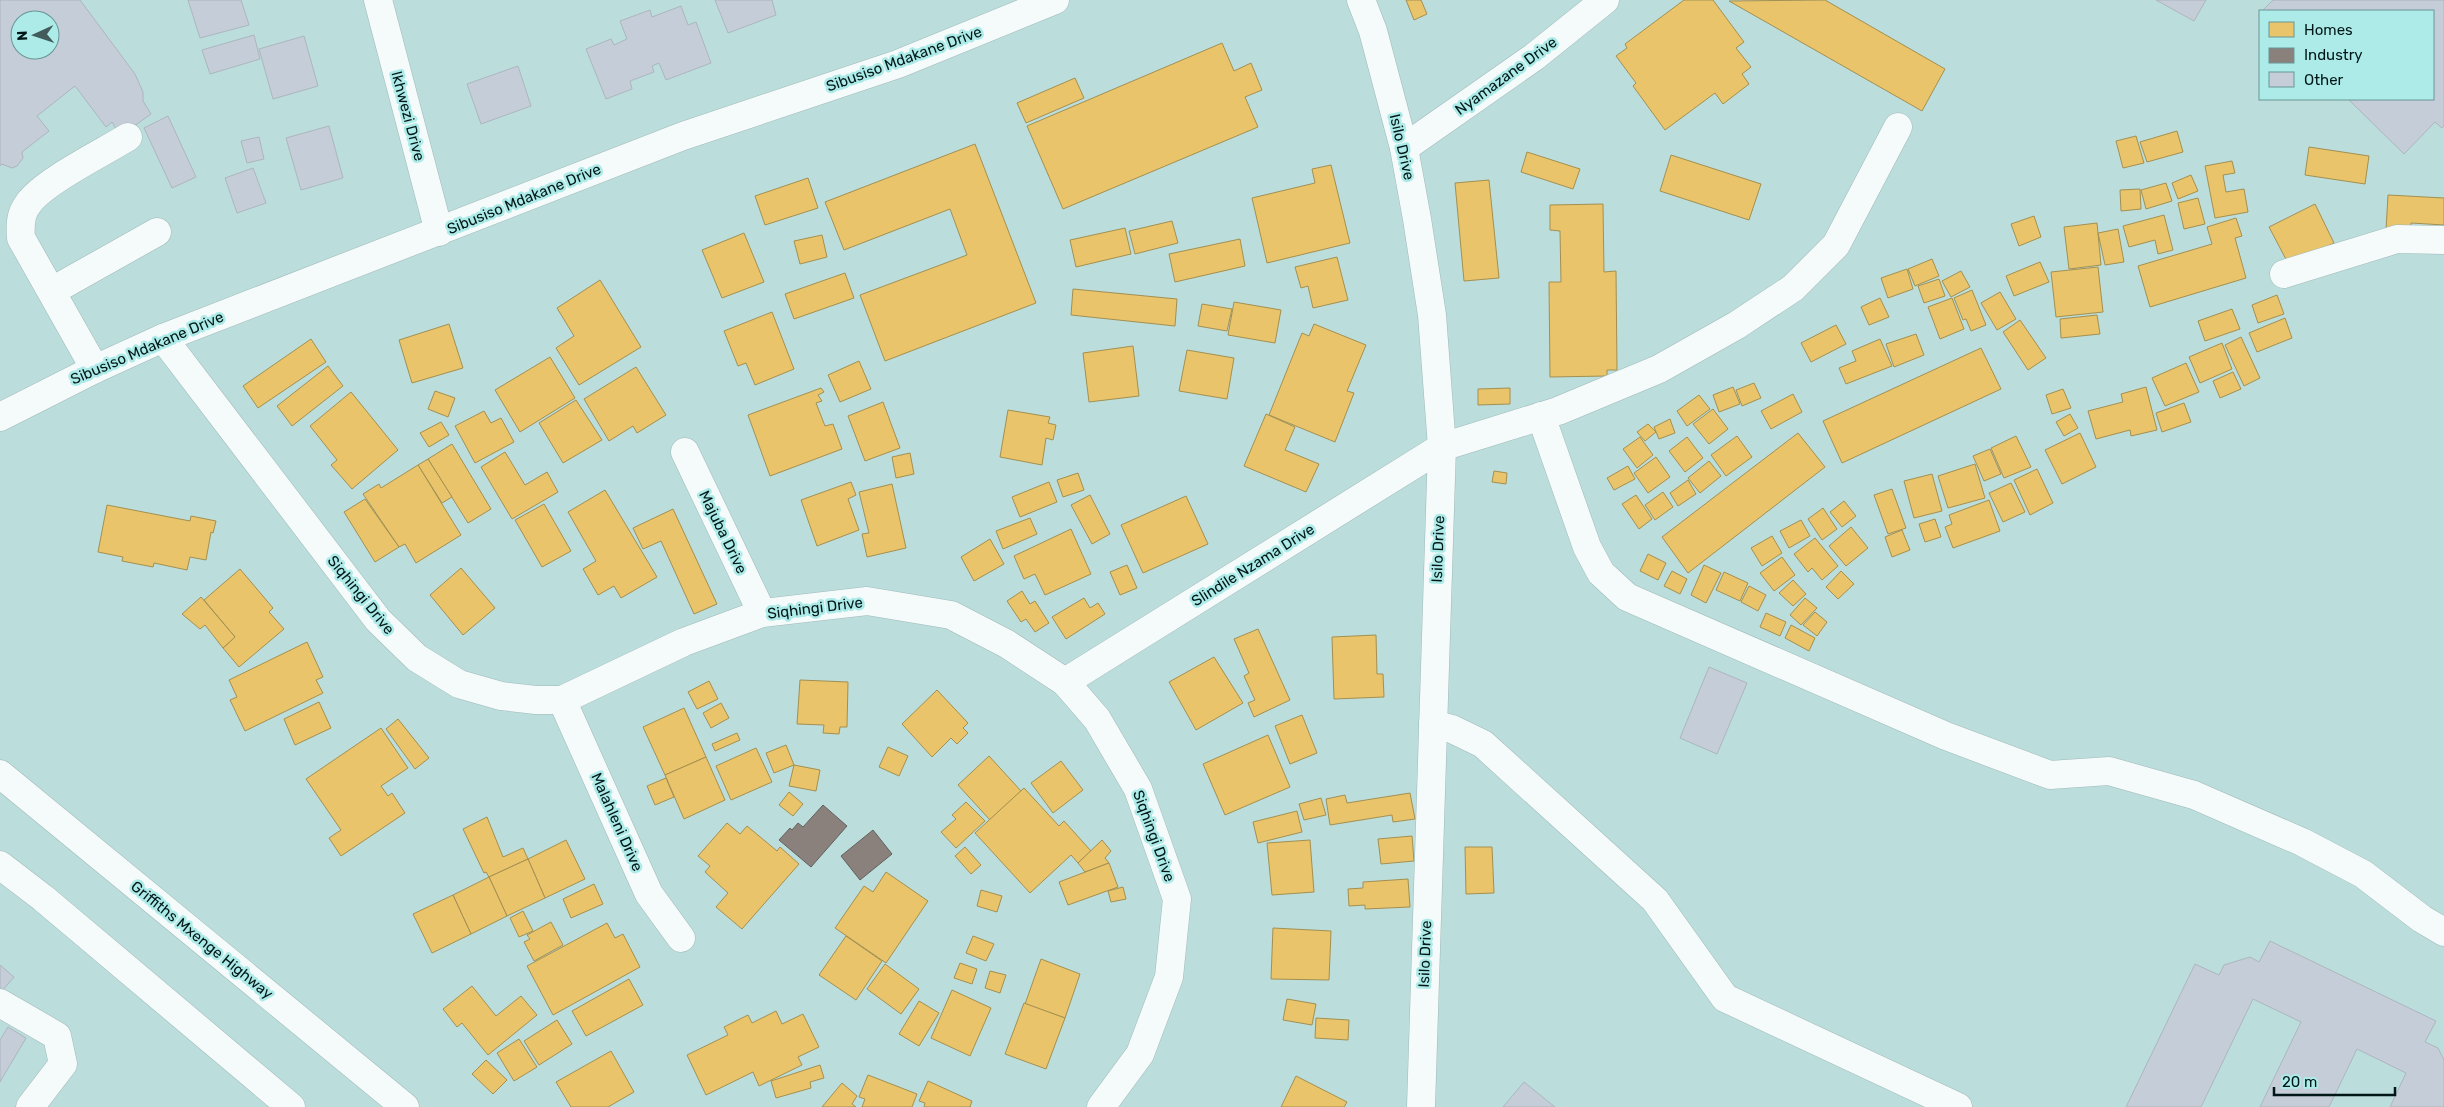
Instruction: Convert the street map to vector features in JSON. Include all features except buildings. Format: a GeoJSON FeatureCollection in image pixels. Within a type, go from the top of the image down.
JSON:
{"type":"FeatureCollection","features":[{"type":"Feature","properties":{"kind":"street","name":"Ikhwezi Drive"},"geometry":{"type":"LineString","coordinates":[[378,0],[439,232]]}},
{"type":"Feature","properties":{"kind":"street","name":"Sibusiso Mdakane Drive"},"geometry":{"type":"LineString","coordinates":[[5,409],[163,338],[683,136],[898,64],[1055,0]]}},
{"type":"Feature","properties":{"kind":"street","name":"Isilo Drive"},"geometry":{"type":"LineString","coordinates":[[1361,0],[1373,30],[1404,148],[1418,219],[1432,315],[1442,447],[1421,1107]]}},
{"type":"Feature","properties":{"kind":"street","name":"Nyamazane Drive"},"geometry":{"type":"LineString","coordinates":[[1404,148],[1534,57],[1605,0]]}},
{"type":"Feature","properties":{"kind":"street","name":"Slindile Nzama Drive"},"geometry":{"type":"LineString","coordinates":[[1065,682],[1442,447],[1558,411],[1659,369],[1736,325],[1793,288],[1836,245],[1898,127]]}},
{"type":"Feature","properties":{"kind":"street"},"geometry":{"type":"LineString","coordinates":[[96,369],[21,238],[22,216],[27,204],[40,190],[128,137]]}},
{"type":"Feature","properties":{"kind":"street"},"geometry":{"type":"LineString","coordinates":[[52,292],[157,232]]}},
{"type":"Feature","properties":{"kind":"street"},"geometry":{"type":"LineString","coordinates":[[2284,274],[2397,239],[2444,240]]}},
{"type":"Feature","properties":{"kind":"street","name":"Siqhingi Drive"},"geometry":{"type":"LineString","coordinates":[[163,338],[378,620],[417,658],[459,684],[501,696],[562,700],[684,642],[762,613],[867,601],[951,615],[1007,644],[1065,682],[1097,719],[1138,789],[1177,900],[1168,977],[1140,1054],[1101,1107]]}},
{"type":"Feature","properties":{"kind":"street"},"geometry":{"type":"LineString","coordinates":[[1541,416],[1587,547],[1601,573],[1627,596],[1946,736],[2050,775],[2109,770],[2194,795],[2302,842],[2363,874],[2422,919],[2444,932]]}},
{"type":"Feature","properties":{"kind":"street","name":"Majuba Drive"},"geometry":{"type":"LineString","coordinates":[[684,452],[762,613]]}},
{"type":"Feature","properties":{"kind":"street","name":"Malahleni Drive"},"geometry":{"type":"LineString","coordinates":[[562,700],[649,894],[681,938]]}},
{"type":"Feature","properties":{"kind":"street"},"geometry":{"type":"LineString","coordinates":[[1432,724],[1452,729],[1483,744],[1654,900],[1726,998],[1958,1107]]}},
{"type":"Feature","properties":{"kind":"street","name":"Griffiths Mxenge Highway"},"geometry":{"type":"LineString","coordinates":[[0,774],[405,1107]]}},
{"type":"Feature","properties":{"kind":"street"},"geometry":{"type":"LineString","coordinates":[[0,865],[43,898],[291,1107]]}},
{"type":"Feature","properties":{"kind":"street"},"geometry":{"type":"LineString","coordinates":[[0,1003],[57,1036],[63,1064],[30,1107]]}}]}
